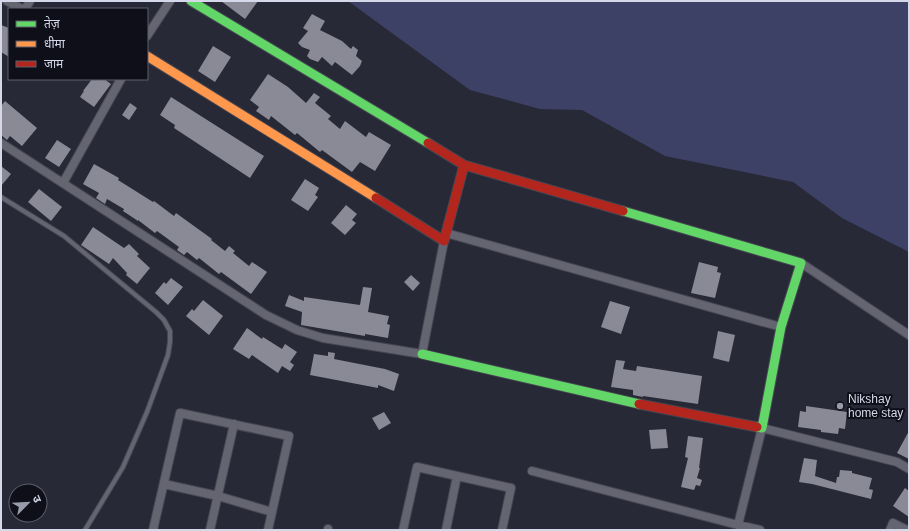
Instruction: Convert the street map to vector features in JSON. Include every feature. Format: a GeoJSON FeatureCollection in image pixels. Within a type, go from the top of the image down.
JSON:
{"type":"FeatureCollection","features":[{"type":"Feature","properties":{"kind":"street"},"geometry":{"type":"LineString","coordinates":[[7,1],[22,8]]}},
{"type":"Feature","properties":{"kind":"street"},"geometry":{"type":"LineString","coordinates":[[148,34],[170,1]]}},
{"type":"Feature","properties":{"kind":"street"},"geometry":{"type":"LineString","coordinates":[[191,1],[464,165],[801,263],[909,335]]}},
{"type":"Feature","properties":{"kind":"street"},"geometry":{"type":"LineString","coordinates":[[148,57],[445,237],[781,327]]}},
{"type":"Feature","properties":{"kind":"street"},"geometry":{"type":"LineString","coordinates":[[63,183],[120,80]]}},
{"type":"Feature","properties":{"kind":"street"},"geometry":{"type":"LineString","coordinates":[[1,143],[259,311],[297,330],[323,338],[422,354],[665,410],[762,428],[897,462],[909,469]]}},
{"type":"Feature","properties":{"kind":"street"},"geometry":{"type":"LineString","coordinates":[[422,354],[445,237],[464,165]]}},
{"type":"Feature","properties":{"kind":"street"},"geometry":{"type":"LineString","coordinates":[[738,525],[762,428],[781,327],[801,263]]}},
{"type":"Feature","properties":{"kind":"street"},"geometry":{"type":"LineString","coordinates":[[153,530],[180,413],[289,436],[268,530]]}},
{"type":"Feature","properties":{"kind":"street"},"geometry":{"type":"LineString","coordinates":[[210,530],[234,424]]}},
{"type":"Feature","properties":{"kind":"street"},"geometry":{"type":"LineString","coordinates":[[403,530],[417,467],[511,488],[502,530]]}},
{"type":"Feature","properties":{"kind":"street"},"geometry":{"type":"LineString","coordinates":[[532,471],[760,530]]}},
{"type":"Feature","properties":{"kind":"street"},"geometry":{"type":"LineString","coordinates":[[446,530],[457,476]]}},
{"type":"Feature","properties":{"kind":"street"},"geometry":{"type":"LineString","coordinates":[[164,484],[218,496],[272,512]]}},
{"type":"Feature","properties":{"kind":"street"},"geometry":{"type":"LineString","coordinates":[[890,530],[893,523],[906,530]]}},
{"type":"Feature","properties":{"kind":"lane"},"geometry":{"type":"LineString","coordinates":[[1,197],[64,236],[156,312],[164,320],[170,330],[168,355],[148,412],[123,466],[85,530]]}},
{"type":"Feature","properties":{"kind":"shaded area"},"geometry":{"type":"Polygon","coordinates":[[[348,1],[909,1],[909,252],[842,218],[793,182],[665,156],[582,110],[540,109],[470,90],[348,1]]]}},
{"type":"Feature","properties":{"kind":"building"},"geometry":{"type":"Polygon","coordinates":[[[221,1],[258,1],[245,19],[221,1]]]}},
{"type":"Feature","properties":{"kind":"building"},"geometry":{"type":"Polygon","coordinates":[[[312,14],[325,21],[320,30],[342,41],[351,49],[353,46],[358,50],[356,56],[362,61],[360,66],[352,75],[335,62],[332,66],[322,57],[318,62],[310,59],[307,56],[310,50],[302,47],[298,43],[308,31],[303,28],[312,14]]]}},
{"type":"Feature","properties":{"kind":"building"},"geometry":{"type":"Polygon","coordinates":[[[1,25],[8,28],[8,56],[1,52],[1,25]]]}},
{"type":"Feature","properties":{"kind":"building"},"geometry":{"type":"Polygon","coordinates":[[[213,46],[231,57],[215,82],[198,71],[213,46]]]}},
{"type":"Feature","properties":{"kind":"building"},"geometry":{"type":"Polygon","coordinates":[[[268,74],[288,87],[306,103],[314,93],[320,97],[315,103],[331,116],[328,119],[340,129],[345,121],[366,137],[369,132],[391,145],[375,171],[360,162],[352,172],[322,150],[320,152],[297,133],[295,135],[271,116],[269,120],[256,111],[259,107],[250,100],[268,74]]]}},
{"type":"Feature","properties":{"kind":"building"},"geometry":{"type":"Polygon","coordinates":[[[91,80],[105,80],[111,84],[94,107],[80,97],[91,80]]]}},
{"type":"Feature","properties":{"kind":"building"},"geometry":{"type":"Polygon","coordinates":[[[171,97],[264,156],[250,178],[174,128],[175,125],[160,115],[171,97]]]}},
{"type":"Feature","properties":{"kind":"building"},"geometry":{"type":"Polygon","coordinates":[[[5,101],[37,128],[22,146],[10,136],[7,140],[1,135],[1,106],[5,101]]]}},
{"type":"Feature","properties":{"kind":"building"},"geometry":{"type":"Polygon","coordinates":[[[130,103],[137,108],[129,120],[122,115],[130,103]]]}},
{"type":"Feature","properties":{"kind":"building"},"geometry":{"type":"Polygon","coordinates":[[[57,140],[71,149],[59,167],[45,158],[57,140]]]}},
{"type":"Feature","properties":{"kind":"building"},"geometry":{"type":"Polygon","coordinates":[[[94,164],[119,178],[118,180],[153,202],[154,201],[174,216],[176,213],[212,239],[211,240],[225,251],[229,246],[235,251],[233,253],[249,266],[252,262],[267,272],[251,294],[221,272],[219,274],[199,258],[197,260],[187,252],[184,255],[177,250],[179,247],[157,231],[155,233],[123,211],[124,209],[107,199],[105,204],[96,198],[99,193],[83,184],[94,164]]]}},
{"type":"Feature","properties":{"kind":"building"},"geometry":{"type":"Polygon","coordinates":[[[1,166],[11,174],[1,186],[1,166]]]}},
{"type":"Feature","properties":{"kind":"building"},"geometry":{"type":"Polygon","coordinates":[[[305,179],[319,188],[315,195],[318,197],[308,211],[291,200],[305,179]]]}},
{"type":"Feature","properties":{"kind":"building"},"geometry":{"type":"Polygon","coordinates":[[[39,189],[62,207],[51,221],[28,202],[39,189]]]}},
{"type":"Feature","properties":{"kind":"building"},"geometry":{"type":"Polygon","coordinates":[[[346,205],[357,214],[352,220],[356,223],[345,235],[331,223],[346,205]]]}},
{"type":"Feature","properties":{"kind":"building"},"geometry":{"type":"Polygon","coordinates":[[[93,227],[124,248],[129,244],[139,254],[137,256],[150,268],[137,284],[126,275],[127,273],[113,258],[109,264],[81,245],[93,227]]]}},
{"type":"Feature","properties":{"kind":"building"},"geometry":{"type":"Polygon","coordinates":[[[699,262],[718,267],[717,272],[721,273],[715,298],[691,293],[699,262]]]}},
{"type":"Feature","properties":{"kind":"building"},"geometry":{"type":"Polygon","coordinates":[[[411,275],[420,283],[413,291],[404,282],[411,275]]]}},
{"type":"Feature","properties":{"kind":"building"},"geometry":{"type":"Polygon","coordinates":[[[171,278],[183,287],[168,305],[155,293],[164,282],[166,284],[171,278]]]}},
{"type":"Feature","properties":{"kind":"building"},"geometry":{"type":"Polygon","coordinates":[[[363,287],[372,288],[368,312],[389,316],[387,324],[390,325],[388,338],[365,334],[365,336],[301,325],[302,312],[285,306],[289,295],[304,301],[304,297],[360,305],[363,287]]]}},
{"type":"Feature","properties":{"kind":"building"},"geometry":{"type":"Polygon","coordinates":[[[203,300],[223,316],[209,335],[186,316],[192,309],[194,311],[203,300]]]}},
{"type":"Feature","properties":{"kind":"building"},"geometry":{"type":"Polygon","coordinates":[[[610,301],[630,307],[621,334],[601,327],[610,301]]]}},
{"type":"Feature","properties":{"kind":"building"},"geometry":{"type":"Polygon","coordinates":[[[247,328],[262,339],[263,337],[282,349],[285,344],[297,352],[290,362],[294,365],[290,371],[282,366],[278,373],[252,355],[249,359],[233,349],[247,328]]]}},
{"type":"Feature","properties":{"kind":"building"},"geometry":{"type":"Polygon","coordinates":[[[718,331],[735,335],[729,362],[713,358],[718,331]]]}},
{"type":"Feature","properties":{"kind":"building"},"geometry":{"type":"Polygon","coordinates":[[[328,352],[335,353],[334,359],[385,369],[399,374],[394,391],[378,385],[378,388],[310,375],[314,354],[328,356],[328,352]]]}},
{"type":"Feature","properties":{"kind":"building"},"geometry":{"type":"Polygon","coordinates":[[[616,360],[625,361],[623,369],[636,371],[637,366],[702,376],[698,404],[643,397],[633,395],[633,390],[611,387],[616,360]]]}},
{"type":"Feature","properties":{"kind":"building"},"geometry":{"type":"Polygon","coordinates":[[[806,406],[847,412],[845,429],[839,428],[838,434],[798,427],[800,411],[806,412],[806,406]]]}},
{"type":"Feature","properties":{"kind":"building"},"geometry":{"type":"Polygon","coordinates":[[[384,412],[391,423],[379,430],[372,418],[384,412]]]}},
{"type":"Feature","properties":{"kind":"building"},"geometry":{"type":"Polygon","coordinates":[[[666,429],[668,448],[651,449],[649,430],[666,429]]]}},
{"type":"Feature","properties":{"kind":"building"},"geometry":{"type":"Polygon","coordinates":[[[909,431],[909,459],[897,453],[909,431]]]}},
{"type":"Feature","properties":{"kind":"building"},"geometry":{"type":"Polygon","coordinates":[[[688,436],[703,438],[700,468],[697,478],[702,480],[700,486],[696,485],[694,490],[681,487],[688,458],[685,457],[688,436]]]}},
{"type":"Feature","properties":{"kind":"building"},"geometry":{"type":"Polygon","coordinates":[[[804,458],[817,460],[815,476],[836,483],[840,470],[852,471],[852,473],[872,478],[869,489],[873,490],[871,499],[799,482],[804,458]]]}},
{"type":"Feature","properties":{"kind":"building"},"geometry":{"type":"Polygon","coordinates":[[[905,488],[909,491],[909,517],[893,506],[905,488]]]}},
{"type":"Feature","properties":{"kind":"traffic: fast"},"geometry":{"type":"LineString","coordinates":[[191,1],[428,143]]}},
{"type":"Feature","properties":{"kind":"traffic: fast"},"geometry":{"type":"LineString","coordinates":[[623,211],[801,263],[781,327],[762,428],[757,427]]}},
{"type":"Feature","properties":{"kind":"traffic: fast"},"geometry":{"type":"LineString","coordinates":[[422,354],[639,404]]}},
{"type":"Feature","properties":{"kind":"traffic: slow"},"geometry":{"type":"LineString","coordinates":[[148,57],[376,198]]}},
{"type":"Feature","properties":{"kind":"traffic: jam"},"geometry":{"type":"LineString","coordinates":[[376,198],[444,241],[464,165],[428,143]]}},
{"type":"Feature","properties":{"kind":"traffic: jam"},"geometry":{"type":"LineString","coordinates":[[464,165],[623,211]]}},
{"type":"Feature","properties":{"kind":"traffic: jam"},"geometry":{"type":"LineString","coordinates":[[639,404],[757,427]]}},
{"type":"Feature","properties":{"kind":"place","name":"Nikshay home stay"},"geometry":{"type":"Point","coordinates":[840,406]}}]}
